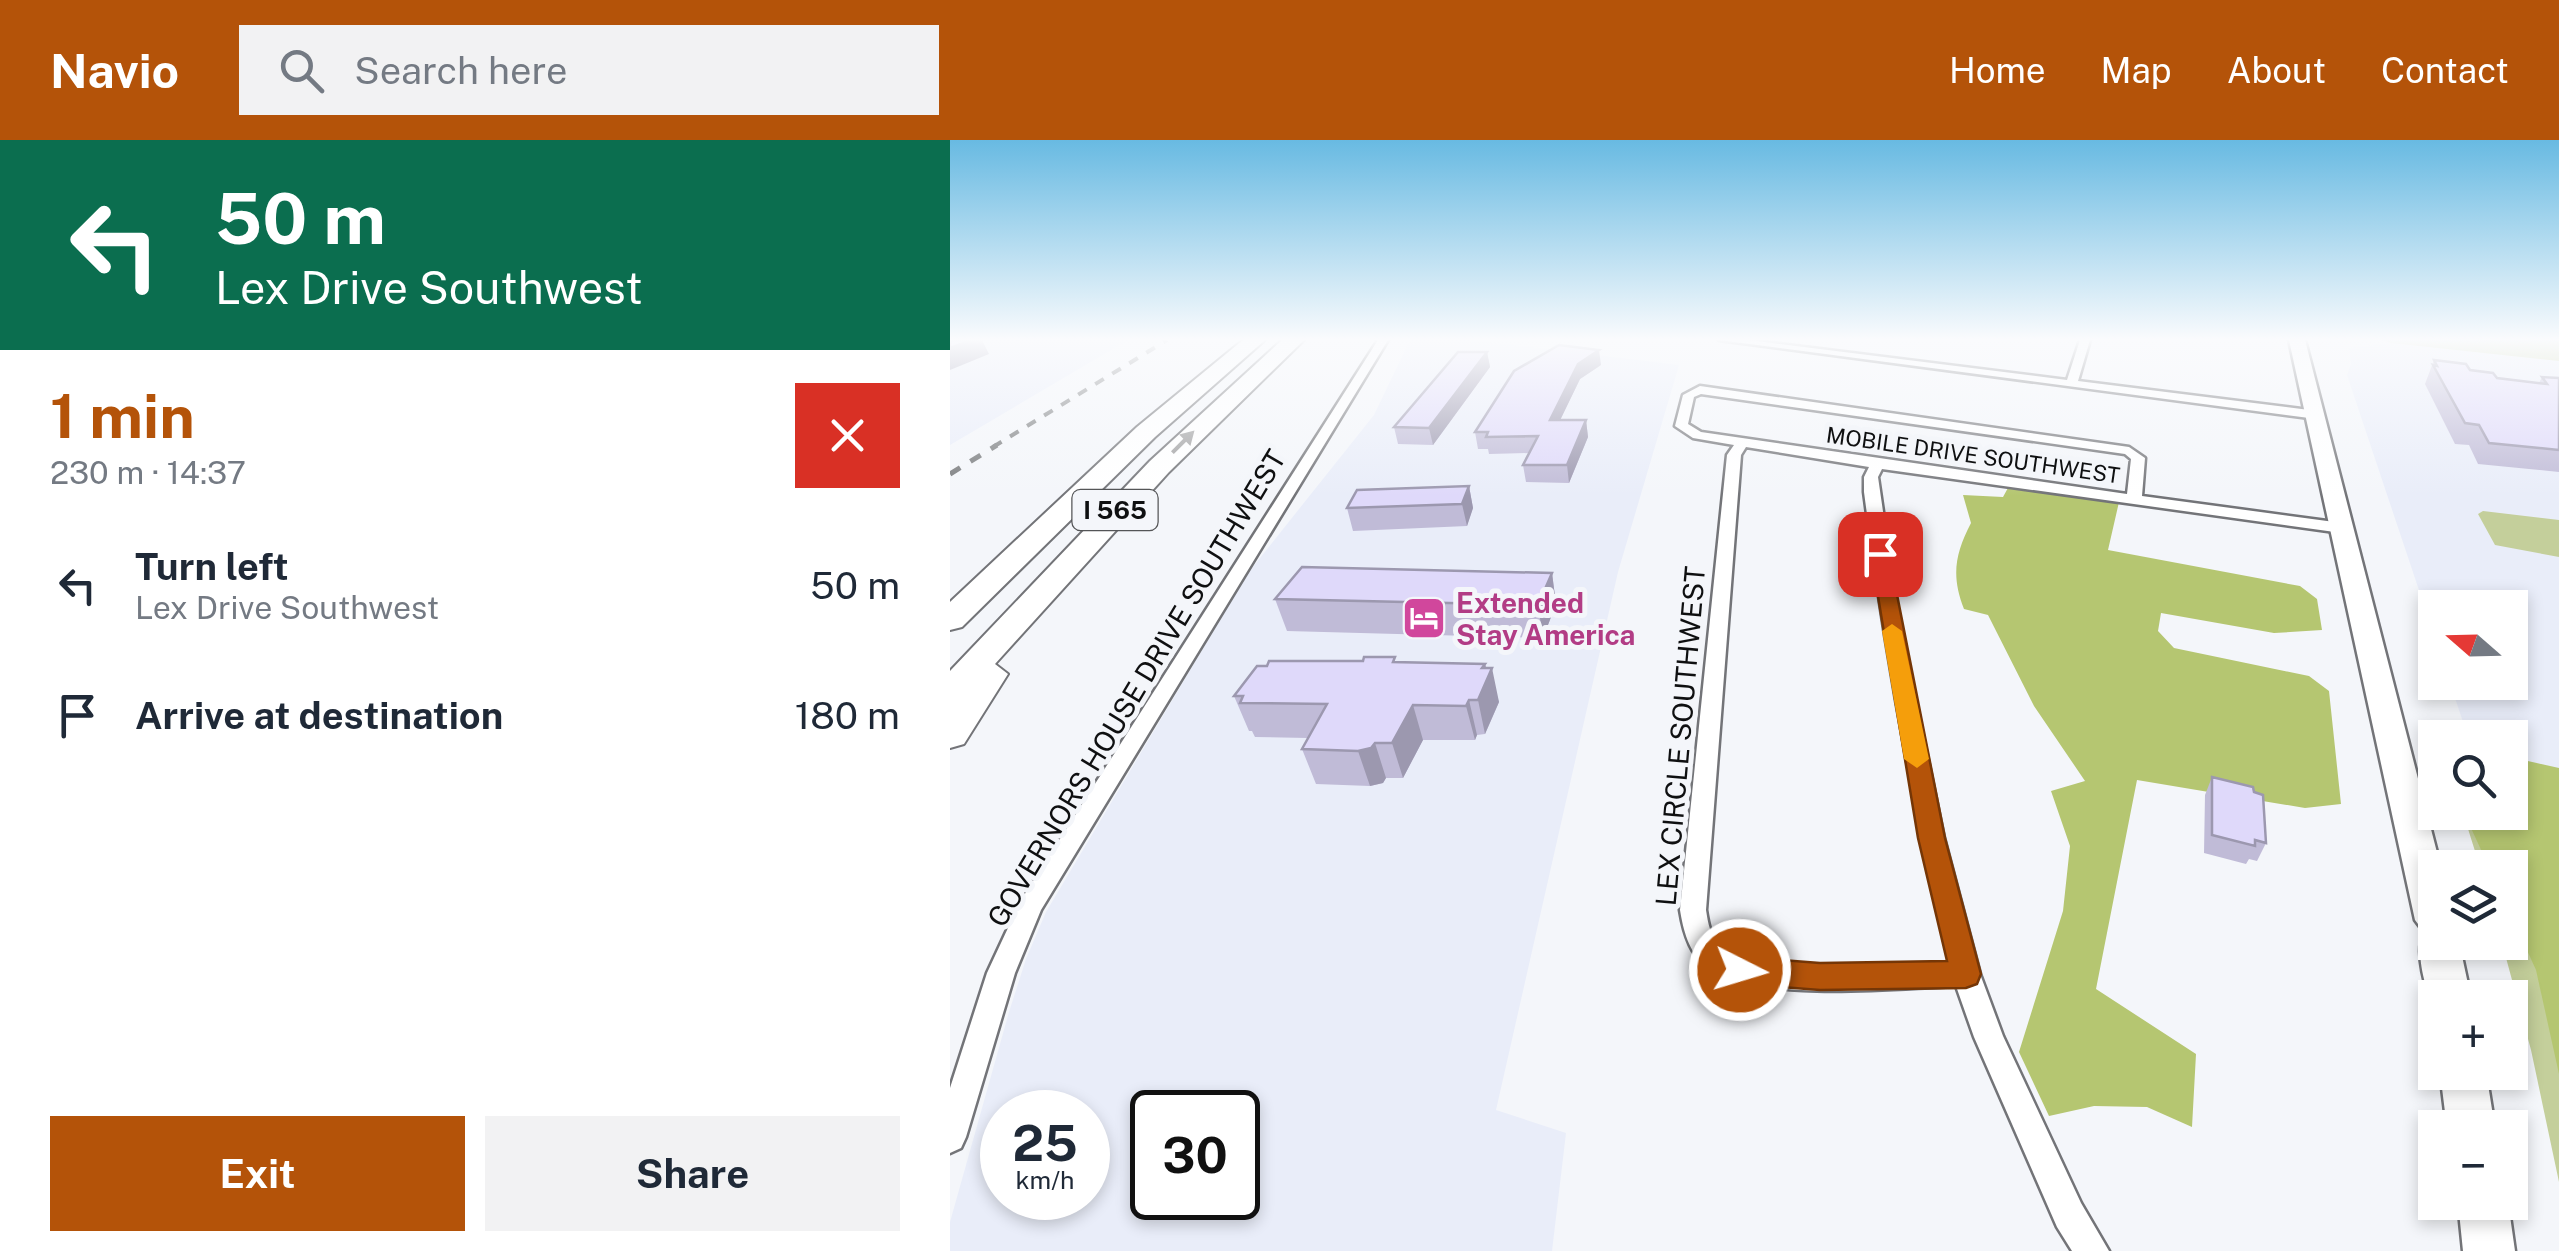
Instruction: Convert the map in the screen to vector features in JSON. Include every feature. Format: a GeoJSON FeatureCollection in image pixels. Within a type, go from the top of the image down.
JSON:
{"type":"FeatureCollection","features":[{"type":"Feature","properties":{"kind":"highway","name":"I 565"},"geometry":{"type":"LineString","coordinates":[[950,620],[1146,432],[1194,392]]}},
{"type":"Feature","properties":{"kind":"highway","name":"I 565"},"geometry":{"type":"LineString","coordinates":[[950,693],[1103,522],[1237,392]]}},
{"type":"Feature","properties":{"kind":"highway"},"geometry":{"type":"LineString","coordinates":[[950,604],[1031,540]]}},
{"type":"Feature","properties":{"kind":"highway"},"geometry":{"type":"LineString","coordinates":[[950,735],[1046,587]]}},
{"type":"Feature","properties":{"kind":"main road"},"geometry":{"type":"LineString","coordinates":[[2310,392],[2418,850]]}},
{"type":"Feature","properties":{"kind":"main road"},"geometry":{"type":"LineString","coordinates":[[2485,1220],[2489,1251]]}},
{"type":"Feature","properties":{"kind":"street","name":"GOVERNORS HOUSE DRIVE SOUTHWEST"},"geometry":{"type":"LineString","coordinates":[[950,1137],[1001,973],[1030,907],[1351,392]]}},
{"type":"Feature","properties":{"kind":"street","name":"MOBILE DRIVE SOUTHWEST"},"geometry":{"type":"LineString","coordinates":[[1694,392],[1683,429],[1742,443],[2342,528]]}},
{"type":"Feature","properties":{"kind":"street","name":"MOBILE DRIVE SOUTHWEST"},"geometry":{"type":"LineString","coordinates":[[1716,392],[2129,451],[2138,458],[2134,498]]}},
{"type":"Feature","properties":{"kind":"street"},"geometry":{"type":"LineString","coordinates":[[2133,392],[2316,415]]}},
{"type":"Feature","properties":{"kind":"street","name":"LEX CIRCLE SOUTHWEST"},"geometry":{"type":"LineString","coordinates":[[1742,443],[1734,456],[1695,891],[1694,910],[1701,942],[1724,964],[1760,974],[1966,974]]}},
{"type":"Feature","properties":{"kind":"street"},"geometry":{"type":"LineString","coordinates":[[1878,464],[1871,478],[1871,492],[1889,615],[1932,838],[1966,974],[1988,1037],[2068,1215],[2092,1251]]}},
{"type":"Feature","properties":{"kind":"shaded area"},"geometry":{"type":"Polygon","coordinates":[[[950,392],[1040,392],[950,445],[950,392]]]}},
{"type":"Feature","properties":{"kind":"shaded area"},"geometry":{"type":"Polygon","coordinates":[[[1385,392],[1671,392],[1618,572],[1496,1110],[1566,1133],[1552,1251],[950,1251],[950,1222],[980,1115],[980,1220],[1110,1220],[1110,1090],[987,1090],[1026,959],[1046,912],[1248,573],[1374,415],[1385,392]]]}},
{"type":"Feature","properties":{"kind":"shaded area"},"geometry":{"type":"Polygon","coordinates":[[[2353,392],[2559,392],[2559,775],[2528,769],[2528,720],[2462,720],[2456,700],[2528,700],[2528,590],[2419,590],[2353,392]]]}},
{"type":"Feature","properties":{"kind":"green space"},"geometry":{"type":"Polygon","coordinates":[[[2009,486],[2119,502],[2108,550],[2300,586],[2317,599],[2322,630],[2274,633],[2161,613],[2158,631],[2174,648],[2309,676],[2329,691],[2341,804],[2305,808],[2137,780],[2096,989],[2196,1054],[2192,1127],[2147,1107],[2094,1106],[2049,1116],[2019,1052],[2063,911],[2070,846],[2051,791],[2085,781],[2034,706],[1988,615],[1964,609],[1957,586],[1961,545],[1971,523],[1963,495],[2003,497],[2009,486]]]}},
{"type":"Feature","properties":{"kind":"green space"},"geometry":{"type":"Polygon","coordinates":[[[2483,511],[2559,520],[2559,557],[2495,545],[2478,514],[2483,511]]]}},
{"type":"Feature","properties":{"kind":"green space"},"geometry":{"type":"Polygon","coordinates":[[[2528,761],[2559,768],[2559,1074],[2536,970],[2528,952],[2528,850],[2481,850],[2472,830],[2528,830],[2528,761]]]}},
{"type":"Feature","properties":{"kind":"green space"},"geometry":{"type":"Polygon","coordinates":[[[2559,775],[2559,1182],[2528,1039],[2528,980],[2512,980],[2507,960],[2528,960],[2528,850],[2475,850],[2468,830],[2528,830],[2528,798],[2559,775]]]}},
{"type":"Feature","properties":{"kind":"building"},"geometry":{"type":"Polygon","coordinates":[[[1424,392],[1457,392],[1429,428],[1394,427],[1424,392]]]}},
{"type":"Feature","properties":{"kind":"building"},"geometry":{"type":"Polygon","coordinates":[[[1501,392],[1564,392],[1550,420],[1586,420],[1567,465],[1523,465],[1538,436],[1486,437],[1488,432],[1475,432],[1501,392]]]}},
{"type":"Feature","properties":{"kind":"building"},"geometry":{"type":"Polygon","coordinates":[[[2448,392],[2559,392],[2559,450],[2489,443],[2479,425],[2465,423],[2448,392]]]}},
{"type":"Feature","properties":{"kind":"building"},"geometry":{"type":"Polygon","coordinates":[[[1469,486],[1462,504],[1347,508],[1357,490],[1469,486]]]}},
{"type":"Feature","properties":{"kind":"building"},"geometry":{"type":"Polygon","coordinates":[[[1302,567],[1552,573],[1538,605],[1275,599],[1302,567]]]}},
{"type":"Feature","properties":{"kind":"building"},"geometry":{"type":"Polygon","coordinates":[[[1364,657],[1395,657],[1393,662],[1485,664],[1482,668],[1492,668],[1478,700],[1469,700],[1466,706],[1413,705],[1392,743],[1375,743],[1358,751],[1302,749],[1327,704],[1240,703],[1243,696],[1234,696],[1257,666],[1267,666],[1269,661],[1363,661],[1364,657]]]}},
{"type":"Feature","properties":{"kind":"building"},"geometry":{"type":"Polygon","coordinates":[[[2212,777],[2253,787],[2254,792],[2263,795],[2266,843],[2255,840],[2255,846],[2212,835],[2212,777]]]}},
{"type":"Feature","properties":{"kind":"railway"},"geometry":{"type":"LineString","coordinates":[[993,447],[1083,392]]}},
{"type":"Feature","properties":{"kind":"railway"},"geometry":{"type":"LineString","coordinates":[[950,474],[997,445]]}},
{"type":"Feature","properties":{"kind":"slow traffic"},"geometry":{"type":"LineString","coordinates":[[1892,631],[1917,759]]}},
{"type":"Feature","properties":{"kind":"place","name":"Extended Stay America"},"geometry":{"type":"Point","coordinates":[1424,618]}},
{"type":"Feature","properties":{"kind":"route"},"geometry":{"type":"LineString","coordinates":[[1740,970],[1820,977],[1966,974],[1932,838],[1880,554]]}}]}
